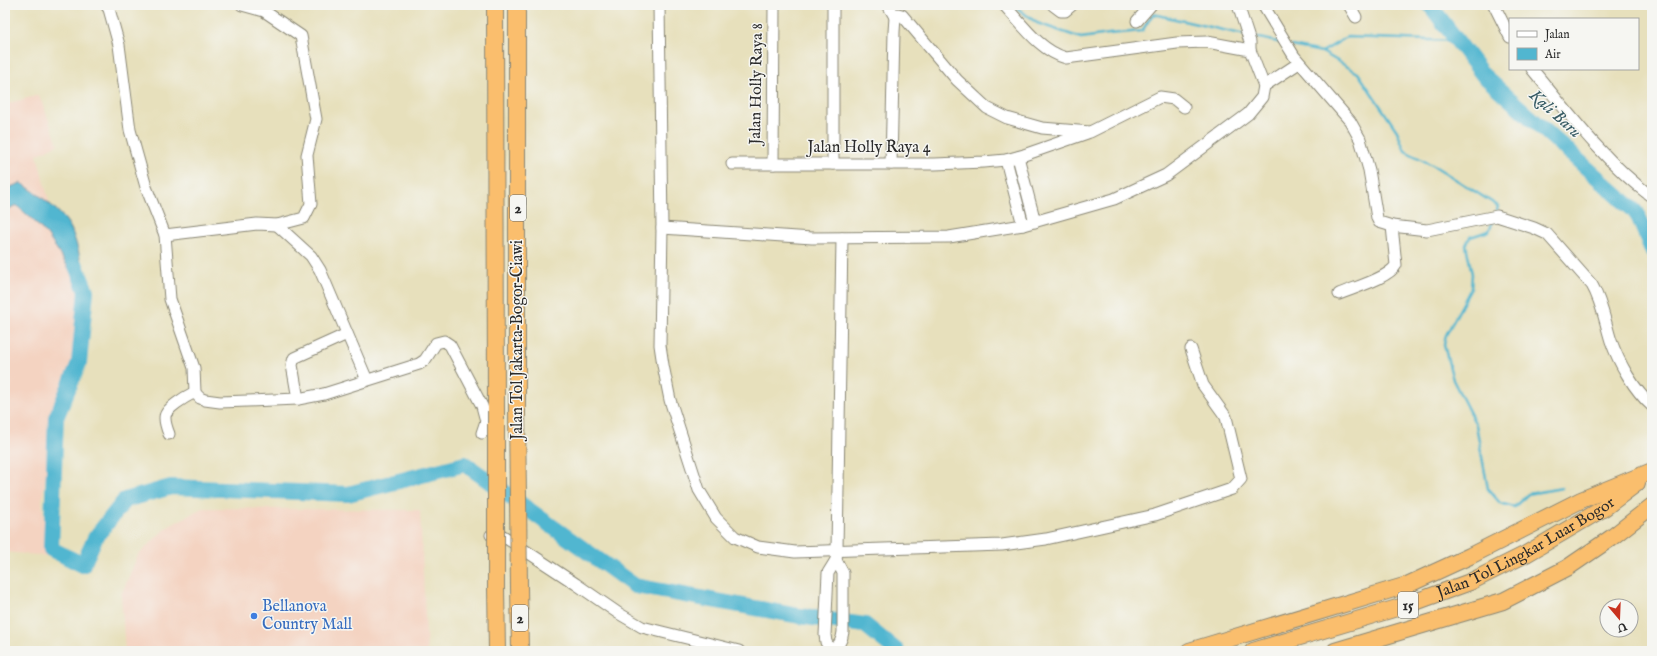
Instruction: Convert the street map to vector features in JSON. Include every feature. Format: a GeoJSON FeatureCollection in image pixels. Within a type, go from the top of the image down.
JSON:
{"type":"FeatureCollection","features":[{"type":"Feature","properties":{"kind":"highway","name":"Jalan Tol Jakarta–Bogor–Ciawi"},"geometry":{"type":"LineString","coordinates":[[495,5],[496,651]]}},
{"type":"Feature","properties":{"kind":"highway","name":"Jalan Tol Jakarta–Bogor–Ciawi"},"geometry":{"type":"LineString","coordinates":[[517,5],[517,411],[520,651]]}},
{"type":"Feature","properties":{"kind":"highway"},"geometry":{"type":"LineString","coordinates":[[1189,651],[1407,585],[1470,556],[1581,500],[1652,471]]}},
{"type":"Feature","properties":{"kind":"highway","name":"Jalan Tol Lingkar Luar Bogor"},"geometry":{"type":"LineString","coordinates":[[1253,651],[1407,605],[1470,582],[1526,554],[1604,508],[1652,471]]}},
{"type":"Feature","properties":{"kind":"highway","name":"Jalan Tol Lingkar Luar Bogor"},"geometry":{"type":"LineString","coordinates":[[1335,651],[1503,601],[1567,568],[1611,538],[1652,506]]}},
{"type":"Feature","properties":{"kind":"street"},"geometry":{"type":"LineString","coordinates":[[106,5],[119,45],[130,130],[146,187],[165,235],[170,299],[194,368],[195,392],[200,398],[213,402],[281,401],[324,394],[419,364],[425,360],[436,342],[444,341],[450,345],[482,406],[486,421],[482,433]]}},
{"type":"Feature","properties":{"kind":"street"},"geometry":{"type":"LineString","coordinates":[[165,235],[257,224],[277,225],[304,218],[311,204],[307,155],[316,119],[301,36],[264,11],[242,5]]}},
{"type":"Feature","properties":{"kind":"street"},"geometry":{"type":"LineString","coordinates":[[659,5],[662,228],[660,345],[670,400],[699,490],[716,518],[735,537],[758,547],[795,552],[837,555],[1002,545],[1046,539],[1155,515],[1232,490],[1241,479],[1226,417],[1203,385],[1191,349]]}},
{"type":"Feature","properties":{"kind":"street","name":"Jalan Holly Raya 8"},"geometry":{"type":"LineString","coordinates":[[772,164],[774,5]]}},
{"type":"Feature","properties":{"kind":"street"},"geometry":{"type":"LineString","coordinates":[[833,5],[834,164]]}},
{"type":"Feature","properties":{"kind":"street"},"geometry":{"type":"LineString","coordinates":[[888,5],[895,17],[891,164]]}},
{"type":"Feature","properties":{"kind":"street"},"geometry":{"type":"LineString","coordinates":[[1004,5],[1040,44],[1052,52],[1066,58],[1177,43],[1207,42],[1250,46]]}},
{"type":"Feature","properties":{"kind":"street"},"geometry":{"type":"LineString","coordinates":[[1053,5],[1061,11],[1065,11],[1072,5]]}},
{"type":"Feature","properties":{"kind":"street"},"geometry":{"type":"LineString","coordinates":[[1137,20],[1151,5]]}},
{"type":"Feature","properties":{"kind":"street"},"geometry":{"type":"LineString","coordinates":[[662,228],[842,238],[949,237],[1023,225],[1114,199],[1166,175],[1248,114],[1262,97],[1264,86],[1238,5]]}},
{"type":"Feature","properties":{"kind":"street"},"geometry":{"type":"LineString","coordinates":[[1263,5],[1284,42],[1297,60],[1350,122],[1360,139],[1369,170],[1376,218],[1379,222],[1392,226],[1427,230],[1494,216],[1534,228],[1547,234],[1592,285],[1597,294],[1615,350],[1631,380],[1652,406]]}},
{"type":"Feature","properties":{"kind":"street"},"geometry":{"type":"LineString","coordinates":[[1349,5],[1356,17]]}},
{"type":"Feature","properties":{"kind":"street"},"geometry":{"type":"LineString","coordinates":[[1494,5],[1509,35]]}},
{"type":"Feature","properties":{"kind":"street"},"geometry":{"type":"LineString","coordinates":[[895,17],[898,14],[902,15],[957,80],[987,108],[1007,118],[1042,128],[1090,132]]}},
{"type":"Feature","properties":{"kind":"street"},"geometry":{"type":"LineString","coordinates":[[1264,86],[1297,60]]}},
{"type":"Feature","properties":{"kind":"street"},"geometry":{"type":"LineString","coordinates":[[1533,70],[1595,145],[1624,174],[1652,197]]}},
{"type":"Feature","properties":{"kind":"street","name":"Jalan Holly Raya 4"},"geometry":{"type":"LineString","coordinates":[[732,164],[960,164],[1006,160],[1090,132],[1160,98],[1174,99],[1184,107]]}},
{"type":"Feature","properties":{"kind":"street"},"geometry":{"type":"LineString","coordinates":[[1018,157],[1035,222]]}},
{"type":"Feature","properties":{"kind":"street"},"geometry":{"type":"LineString","coordinates":[[1006,160],[1023,225]]}},
{"type":"Feature","properties":{"kind":"street"},"geometry":{"type":"LineString","coordinates":[[277,225],[310,256],[320,270],[367,380]]}},
{"type":"Feature","properties":{"kind":"street"},"geometry":{"type":"LineString","coordinates":[[1339,294],[1387,274],[1394,268],[1396,265],[1392,226]]}},
{"type":"Feature","properties":{"kind":"street"},"geometry":{"type":"LineString","coordinates":[[837,555],[828,573],[827,584],[826,642],[832,650],[838,647],[842,639],[843,632],[844,578],[837,555],[842,238]]}},
{"type":"Feature","properties":{"kind":"street"},"geometry":{"type":"LineString","coordinates":[[298,399],[292,365],[294,358],[347,334]]}},
{"type":"Feature","properties":{"kind":"street"},"geometry":{"type":"LineString","coordinates":[[169,434],[164,418],[166,412],[174,405],[195,392]]}},
{"type":"Feature","properties":{"kind":"street"},"geometry":{"type":"LineString","coordinates":[[490,535],[500,534],[618,613],[642,627],[740,651]]}},
{"type":"Feature","properties":{"kind":"shaded area"},"geometry":{"type":"Polygon","coordinates":[[[39,95],[58,144],[37,155],[61,247],[80,293],[79,353],[50,449],[42,501],[48,556],[5,552],[5,104],[39,95]]]}},
{"type":"Feature","properties":{"kind":"shaded area"},"geometry":{"type":"Polygon","coordinates":[[[202,508],[420,510],[427,651],[125,651],[121,595],[138,555],[166,528],[202,508]]]}},
{"type":"Feature","properties":{"kind":"water"},"geometry":{"type":"Polygon","coordinates":[[[21,183],[50,204],[69,224],[76,243],[85,278],[84,287],[81,287],[48,236],[32,219],[16,205],[5,211],[5,189],[21,183]]]}},
{"type":"Feature","properties":{"kind":"waterway"},"geometry":{"type":"LineString","coordinates":[[1013,5],[1037,23],[1081,38],[1142,31],[1153,14],[1245,35]]}},
{"type":"Feature","properties":{"kind":"waterway","name":"Kali Baru"},"geometry":{"type":"LineString","coordinates":[[1430,5],[1483,75],[1637,213],[1652,250]]}},
{"type":"Feature","properties":{"kind":"waterway"},"geometry":{"type":"LineString","coordinates":[[1251,36],[1282,43]]}},
{"type":"Feature","properties":{"kind":"waterway"},"geometry":{"type":"LineString","coordinates":[[1292,46],[1322,52],[1347,37],[1457,41]]}},
{"type":"Feature","properties":{"kind":"waterway"},"geometry":{"type":"LineString","coordinates":[[1322,52],[1358,73],[1397,131],[1405,151],[1436,167],[1498,206],[1497,210]]}},
{"type":"Feature","properties":{"kind":"waterway"},"geometry":{"type":"LineString","coordinates":[[1493,221],[1489,231],[1470,237],[1466,245],[1472,274],[1471,288],[1446,335],[1444,345],[1453,380],[1476,425],[1488,489],[1500,503],[1514,507],[1528,494],[1562,488]]}},
{"type":"Feature","properties":{"kind":"waterway"},"geometry":{"type":"LineString","coordinates":[[76,266],[86,291],[79,363],[56,418],[51,549],[83,565],[95,538],[125,500],[171,487],[348,494],[465,464],[635,586],[799,616],[865,625],[897,651]]}},
{"type":"Feature","properties":{"kind":"place","name":"Bellanova Country Mall"},"geometry":{"type":"Point","coordinates":[254,616]}}]}
